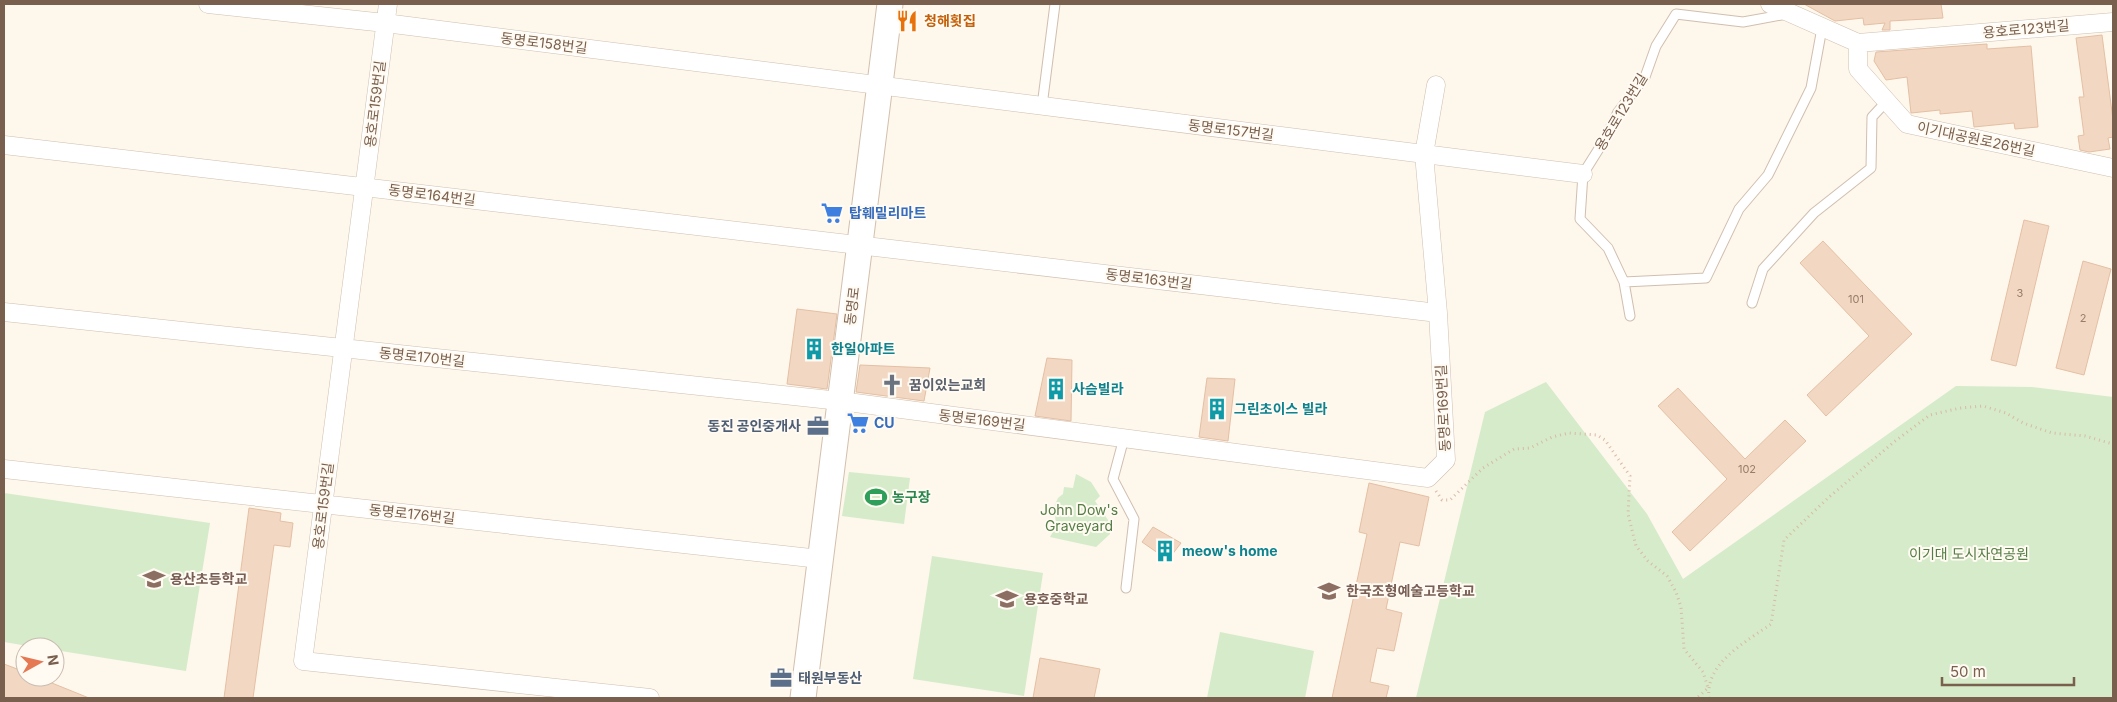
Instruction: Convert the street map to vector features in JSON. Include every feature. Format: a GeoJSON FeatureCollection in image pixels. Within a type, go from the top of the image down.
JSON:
{"type":"FeatureCollection","features":[{"type":"Feature","properties":{"kind":"street","name":"동명로158번길"},"geometry":{"type":"LineString","coordinates":[[208,4],[385,23],[879,86]]}},
{"type":"Feature","properties":{"kind":"street","name":"용호로159번길"},"geometry":{"type":"LineString","coordinates":[[388,4],[303,661],[650,698]]}},
{"type":"Feature","properties":{"kind":"street","name":"동명로"},"geometry":{"type":"LineString","coordinates":[[803,698],[890,4]]}},
{"type":"Feature","properties":{"kind":"street","name":"용호로123번길"},"geometry":{"type":"LineString","coordinates":[[1770,4],[1789,9],[1822,28],[1858,43],[2113,22]]}},
{"type":"Feature","properties":{"kind":"street","name":"이기대공원로26번길"},"geometry":{"type":"LineString","coordinates":[[1858,43],[1858,69],[1907,124],[2113,168]]}},
{"type":"Feature","properties":{"kind":"street","name":"동명로169번길"},"geometry":{"type":"LineString","coordinates":[[840,401],[1428,478],[1446,460],[1438,313],[1424,154],[1436,85]]}},
{"type":"Feature","properties":{"kind":"street","name":"동명로157번길"},"geometry":{"type":"LineString","coordinates":[[879,86],[1583,174]]}},
{"type":"Feature","properties":{"kind":"street","name":"동명로164번길"},"geometry":{"type":"LineString","coordinates":[[4,145],[859,245]]}},
{"type":"Feature","properties":{"kind":"street","name":"동명로163번길"},"geometry":{"type":"LineString","coordinates":[[859,245],[1438,313]]}},
{"type":"Feature","properties":{"kind":"street","name":"동명로170번길"},"geometry":{"type":"LineString","coordinates":[[4,312],[840,401]]}},
{"type":"Feature","properties":{"kind":"street","name":"동명로176번길"},"geometry":{"type":"LineString","coordinates":[[4,469],[820,559]]}},
{"type":"Feature","properties":{"kind":"lane"},"geometry":{"type":"LineString","coordinates":[[1042,106],[1056,4]]}},
{"type":"Feature","properties":{"kind":"lane","name":"용호로123번길"},"geometry":{"type":"LineString","coordinates":[[1630,316],[1624,282],[1608,248],[1580,219],[1583,174],[1606,139],[1618,112],[1645,77],[1656,46],[1676,14],[1743,22],[1789,9]]}},
{"type":"Feature","properties":{"kind":"lane"},"geometry":{"type":"LineString","coordinates":[[1624,282],[1706,278],[1739,208],[1768,175],[1811,88],[1822,28]]}},
{"type":"Feature","properties":{"kind":"lane"},"geometry":{"type":"LineString","coordinates":[[1752,303],[1763,269],[1814,213],[1871,168],[1872,117],[1886,102]]}},
{"type":"Feature","properties":{"kind":"lane"},"geometry":{"type":"LineString","coordinates":[[1124,438],[1113,479],[1134,519],[1126,588]]}},
{"type":"Feature","properties":{"kind":"path"},"geometry":{"type":"LineString","coordinates":[[1697,698],[1708,688],[1720,663],[1770,624],[1784,540],[1828,498],[1894,442],[1930,415],[1960,408],[1983,406],[2006,413],[2023,423],[2052,433],[2085,436],[2113,444]]}},
{"type":"Feature","properties":{"kind":"path"},"geometry":{"type":"LineString","coordinates":[[1428,478],[1442,500],[1450,500],[1484,468],[1514,449],[1530,448],[1552,437],[1569,433],[1597,435],[1605,440],[1630,476],[1628,514],[1636,546],[1648,560],[1667,576],[1676,592],[1681,607],[1684,650],[1703,672],[1709,698]]}},
{"type":"Feature","properties":{"kind":"green space","name":"이기대 도시자연공원"},"geometry":{"type":"Polygon","coordinates":[[[1546,382],[1647,514],[1683,579],[1956,386],[2032,387],[2113,397],[2113,698],[1416,698],[1485,412],[1546,382]]]}},
{"type":"Feature","properties":{"kind":"green space","name":"농구장"},"geometry":{"type":"Polygon","coordinates":[[[849,472],[910,478],[904,524],[842,516],[849,472]]]}},
{"type":"Feature","properties":{"kind":"green space","name":"John Dow's Graveyard"},"geometry":{"type":"Polygon","coordinates":[[[1076,474],[1091,482],[1100,496],[1095,501],[1108,520],[1110,534],[1096,547],[1050,537],[1056,527],[1055,513],[1052,511],[1058,498],[1063,494],[1064,487],[1073,488],[1076,474]]]}},
{"type":"Feature","properties":{"kind":"green space"},"geometry":{"type":"Polygon","coordinates":[[[4,493],[210,523],[186,671],[65,652],[65,637],[15,637],[15,644],[4,642],[4,493]]]}},
{"type":"Feature","properties":{"kind":"green space"},"geometry":{"type":"Polygon","coordinates":[[[932,556],[1043,573],[1024,696],[913,679],[932,556]]]}},
{"type":"Feature","properties":{"kind":"green space"},"geometry":{"type":"Polygon","coordinates":[[[1220,632],[1314,651],[1305,698],[1207,698],[1220,632]]]}},
{"type":"Feature","properties":{"kind":"building"},"geometry":{"type":"Polygon","coordinates":[[[1804,4],[1941,4],[1943,18],[1890,21],[1890,30],[1882,30],[1885,23],[1864,25],[1863,18],[1835,21],[1804,4]]]}},
{"type":"Feature","properties":{"kind":"building"},"geometry":{"type":"Polygon","coordinates":[[[2102,35],[2113,120],[2113,137],[2108,138],[2110,149],[2089,152],[2080,150],[2078,136],[2084,135],[2079,97],[2084,97],[2076,38],[2102,35]]]}},
{"type":"Feature","properties":{"kind":"building"},"geometry":{"type":"Polygon","coordinates":[[[1987,44],[1987,49],[2031,46],[2038,127],[2015,129],[2014,123],[1974,127],[1972,111],[1940,114],[1940,110],[1911,113],[1907,77],[1886,80],[1874,61],[1876,52],[1987,44]]]}},
{"type":"Feature","properties":{"kind":"building"},"geometry":{"type":"Polygon","coordinates":[[[2024,220],[2049,226],[2016,366],[1991,360],[2024,220]]]}},
{"type":"Feature","properties":{"kind":"building"},"geometry":{"type":"Polygon","coordinates":[[[1823,241],[1912,334],[1826,416],[1807,395],[1869,336],[1800,263],[1823,241]]]}},
{"type":"Feature","properties":{"kind":"building"},"geometry":{"type":"Polygon","coordinates":[[[2083,261],[2111,269],[2084,375],[2056,368],[2083,261]]]}},
{"type":"Feature","properties":{"kind":"building","name":"한일아파트"},"geometry":{"type":"Polygon","coordinates":[[[797,309],[837,314],[827,389],[787,384],[797,309]]]}},
{"type":"Feature","properties":{"kind":"building","name":"사슴빌라"},"geometry":{"type":"Polygon","coordinates":[[[1047,358],[1072,360],[1071,421],[1035,416],[1047,358]]]}},
{"type":"Feature","properties":{"kind":"building","name":"꿈이있는교회"},"geometry":{"type":"Polygon","coordinates":[[[860,365],[930,368],[924,401],[856,392],[860,365]]]}},
{"type":"Feature","properties":{"kind":"building","name":"그린초이스 빌라"},"geometry":{"type":"Polygon","coordinates":[[[1207,378],[1235,379],[1228,441],[1199,437],[1207,378]]]}},
{"type":"Feature","properties":{"kind":"building"},"geometry":{"type":"Polygon","coordinates":[[[1678,388],[1745,459],[1785,420],[1806,441],[1690,551],[1672,532],[1727,479],[1658,406],[1678,388]]]}},
{"type":"Feature","properties":{"kind":"building"},"geometry":{"type":"Polygon","coordinates":[[[1369,483],[1429,497],[1419,546],[1400,542],[1386,609],[1402,613],[1394,651],[1377,648],[1370,682],[1389,686],[1386,698],[1332,698],[1367,534],[1359,532],[1369,483]]]}},
{"type":"Feature","properties":{"kind":"building"},"geometry":{"type":"Polygon","coordinates":[[[249,508],[281,513],[280,521],[293,523],[290,547],[274,545],[253,698],[224,698],[249,508]]]}},
{"type":"Feature","properties":{"kind":"building","name":"meow's home"},"geometry":{"type":"Polygon","coordinates":[[[1153,527],[1181,543],[1168,560],[1142,542],[1153,527]]]}},
{"type":"Feature","properties":{"kind":"building"},"geometry":{"type":"Polygon","coordinates":[[[1040,658],[1100,669],[1094,698],[1033,698],[1040,658]]]}},
{"type":"Feature","properties":{"kind":"building"},"geometry":{"type":"Polygon","coordinates":[[[4,664],[15,668],[15,687],[62,687],[89,698],[4,698],[4,664]]]}},
{"type":"Feature","properties":{"kind":"place","name":"청해횟집"},"geometry":{"type":"Point","coordinates":[907,21]}},
{"type":"Feature","properties":{"kind":"place","name":"탑훼밀리마트"},"geometry":{"type":"Point","coordinates":[832,213]}},
{"type":"Feature","properties":{"kind":"place","name":"한일아파트"},"geometry":{"type":"Point","coordinates":[814,349]}},
{"type":"Feature","properties":{"kind":"place","name":"꿈이있는교회"},"geometry":{"type":"Point","coordinates":[892,385]}},
{"type":"Feature","properties":{"kind":"place","name":"사슴빌라"},"geometry":{"type":"Point","coordinates":[1056,389]}},
{"type":"Feature","properties":{"kind":"place","name":"그린초이스 빌라"},"geometry":{"type":"Point","coordinates":[1217,409]}},
{"type":"Feature","properties":{"kind":"place","name":"CU"},"geometry":{"type":"Point","coordinates":[858,423]}},
{"type":"Feature","properties":{"kind":"place","name":"동진 공인중개사"},"geometry":{"type":"Point","coordinates":[818,426]}},
{"type":"Feature","properties":{"kind":"place","name":"농구장"},"geometry":{"type":"Point","coordinates":[876,497]}},
{"type":"Feature","properties":{"kind":"place","name":"meow's home"},"geometry":{"type":"Point","coordinates":[1165,551]}},
{"type":"Feature","properties":{"kind":"place","name":"용산초등학교"},"geometry":{"type":"Point","coordinates":[154,579]}},
{"type":"Feature","properties":{"kind":"place","name":"한국조형예술고등학교"},"geometry":{"type":"Point","coordinates":[1329,591]}},
{"type":"Feature","properties":{"kind":"place","name":"용호중학교"},"geometry":{"type":"Point","coordinates":[1007,599]}},
{"type":"Feature","properties":{"kind":"place","name":"태원부동산"},"geometry":{"type":"Point","coordinates":[781,678]}}]}
